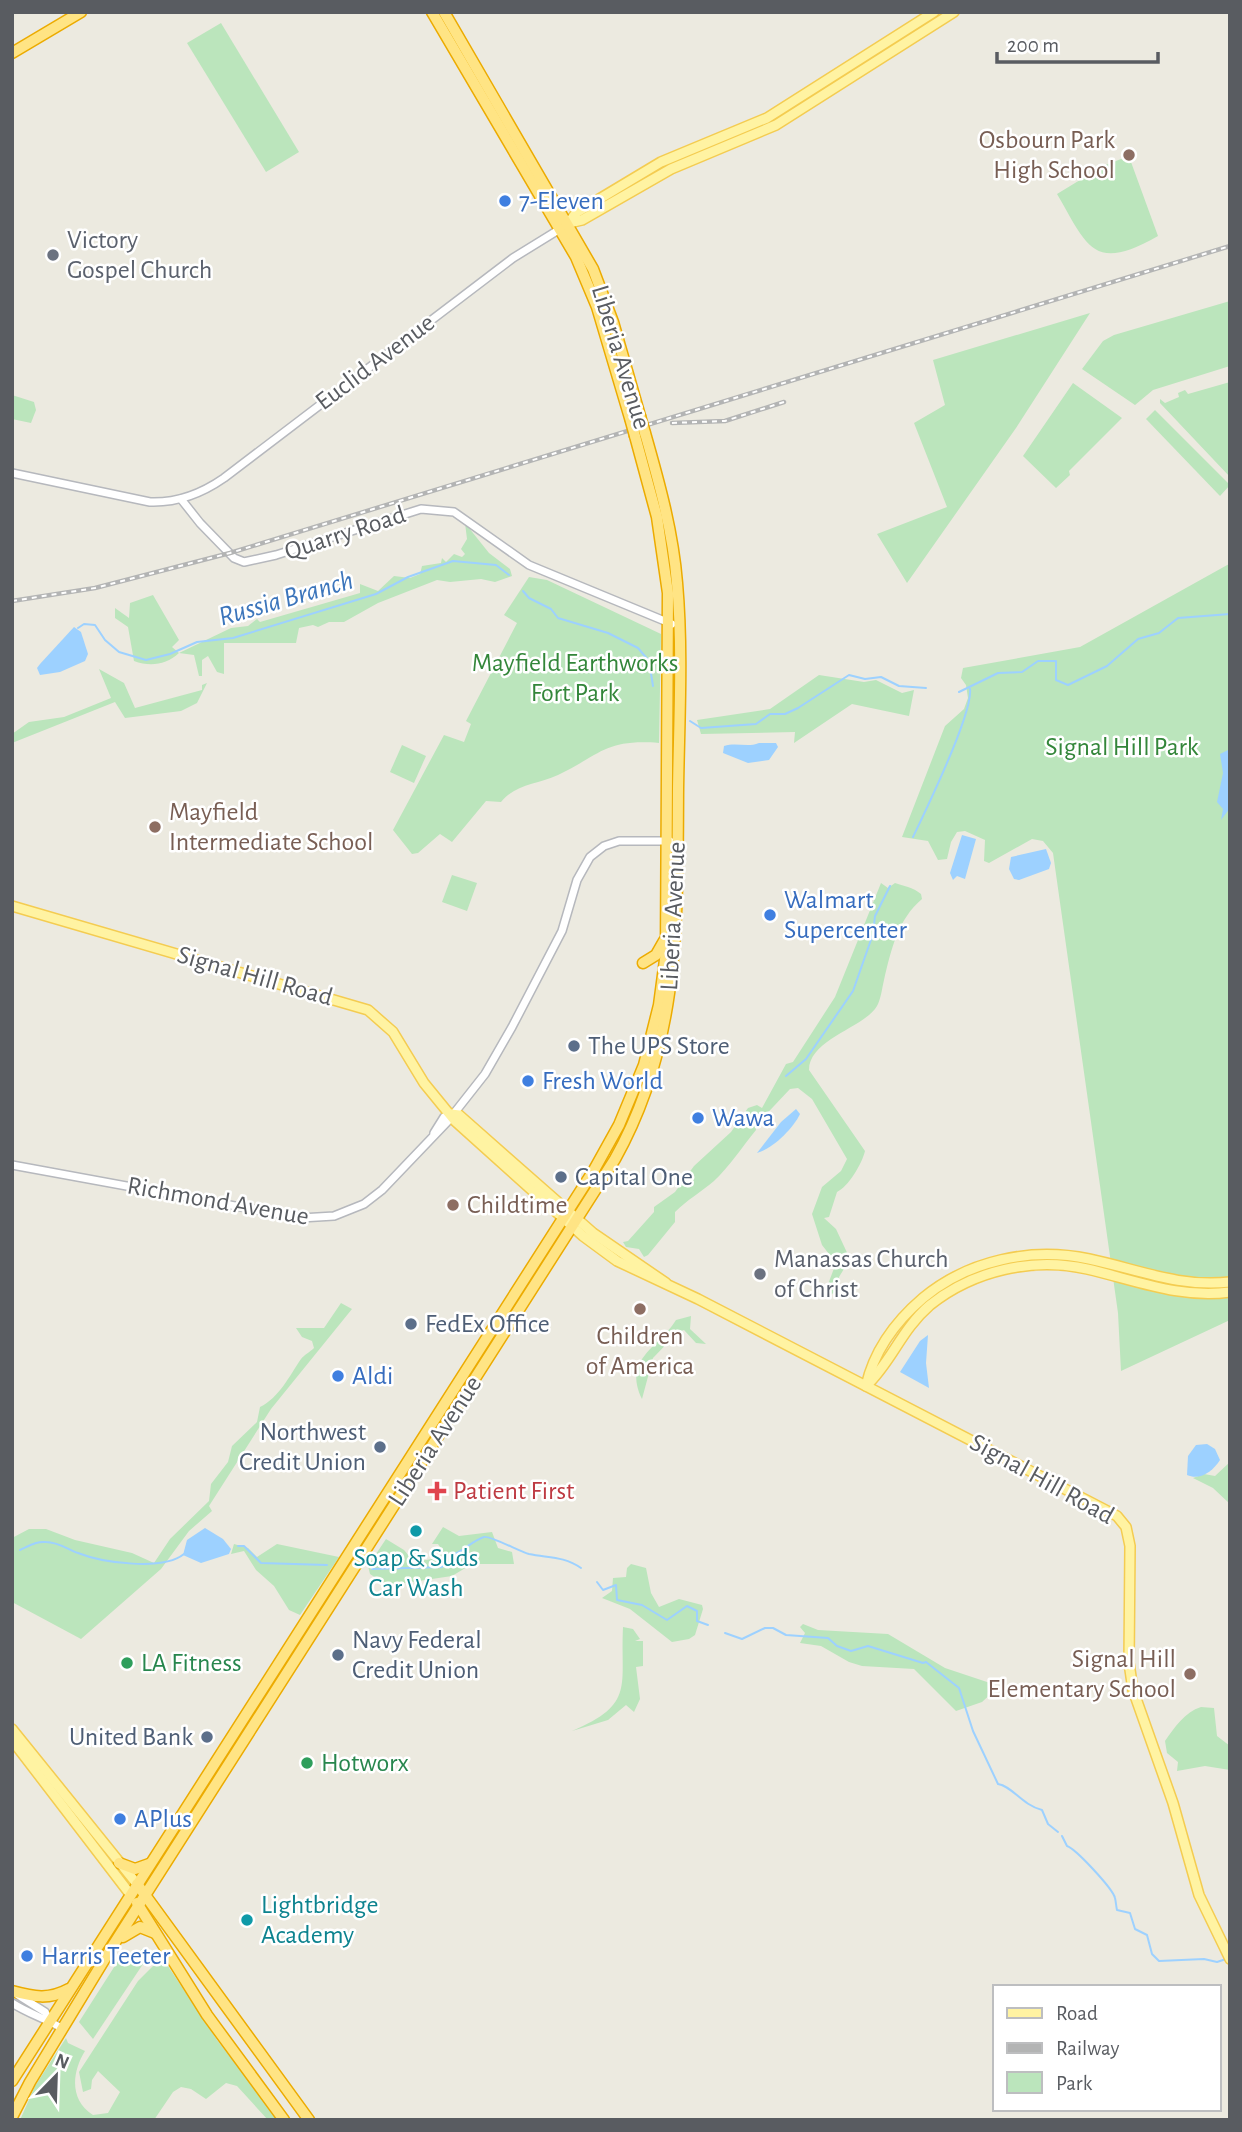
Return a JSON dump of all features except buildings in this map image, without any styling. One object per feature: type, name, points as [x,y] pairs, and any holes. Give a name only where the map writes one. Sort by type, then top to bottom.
[{"type":"highway","points":[[12,53],[81,12]]},
{"type":"highway","name":"Liberia Avenue","points":[[432,12],[565,226]]},
{"type":"highway","name":"Liberia Avenue","points":[[12,2081],[150,1863],[570,1218],[626,1139],[656,1060],[675,966],[672,841],[674,625],[671,538],[635,417],[606,301],[444,12]]},
{"type":"highway","name":"Liberia Avenue","points":[[12,2117],[112,1947],[570,1218],[616,1132],[644,1065],[659,1005],[672,841]]},
{"type":"highway","points":[[643,963],[659,952],[666,934]]},
{"type":"highway","points":[[120,1863],[135,1869],[150,1863]]},
{"type":"highway","points":[[137,1884],[147,1894],[241,2030],[309,2120]]},
{"type":"highway","points":[[130,1894],[207,2015],[284,2120]]},
{"type":"highway","points":[[112,1947],[136,1928],[156,1934]]},
{"type":"highway","points":[[12,1992],[39,1998],[55,1996],[70,1989]]},
{"type":"main road","name":"Euclid Avenue","points":[[565,226],[577,212],[661,162],[767,118],[934,12]]},
{"type":"main road","name":"Euclid Avenue","points":[[565,226],[582,220],[671,169],[776,125],[954,12]]},
{"type":"main road","name":"Signal Hill Road","points":[[12,906],[362,1007],[387,1025],[427,1088],[452,1114],[455,1121],[570,1218],[606,1243],[668,1284],[1110,1511],[1126,1527],[1130,1546],[1129,1663],[1133,1690],[1170,1791],[1199,1895],[1230,1959]]},
{"type":"main road","name":"Signal Hill Road","points":[[452,1114],[459,1115],[515,1164],[570,1218]]},
{"type":"main road","points":[[487,1150],[515,1164]]},
{"type":"main road","points":[[866,1386],[880,1350],[910,1310],[944,1283],[1001,1259],[1059,1255],[1091,1259],[1176,1282],[1230,1282]]},
{"type":"main road","points":[[866,1386],[877,1375],[900,1337],[930,1305],[968,1281],[998,1270],[1054,1264],[1087,1269],[1170,1291],[1230,1292]]},
{"type":"main road","points":[[12,1729],[137,1884]]},
{"type":"main road","points":[[12,1740],[130,1894]]},
{"type":"street","name":"Euclid Avenue","points":[[181,499],[200,493],[224,478],[524,250],[565,226]]},
{"type":"street","points":[[12,473],[150,502],[181,499]]},
{"type":"street","name":"Quarry Road","points":[[181,499],[187,509],[234,558],[244,562],[276,555],[421,509],[454,512],[529,565],[674,625]]},
{"type":"street","name":"Richmond Avenue","points":[[12,1165],[301,1218],[323,1218],[345,1213],[373,1198],[434,1133],[444,1117],[452,1114],[485,1074],[562,931],[577,880],[587,861],[600,849],[614,842],[672,841]]},
{"type":"street","points":[[12,1992],[45,2012],[50,2021]]},
{"type":"street","points":[[12,2003],[39,2020],[50,2021],[63,2029]]},
{"type":"green space","points":[[221,23],[299,152],[266,172],[187,43]]},
{"type":"green space","points":[[1121,159],[1131,162],[1158,236],[1136,247],[1106,253],[1095,249],[1085,240],[1057,194],[1103,166]]},
{"type":"green space","points":[[1230,301],[1230,366],[1153,390],[1135,405],[1082,369],[1103,341],[1114,335]]},
{"type":"green space","points":[[1090,313],[1016,428],[907,583],[877,534],[947,507],[914,423],[945,405],[933,360]]},
{"type":"green space","points":[[1230,382],[1230,477],[1160,403],[1160,399],[1165,403],[1179,397],[1178,393],[1185,390],[1188,394]]},
{"type":"green space","points":[[1073,383],[1122,418],[1069,471],[1070,475],[1056,488],[1023,456]]},
{"type":"green space","points":[[12,395],[34,402],[36,410],[31,423],[12,419]]},
{"type":"green space","points":[[1155,410],[1230,485],[1220,496],[1146,419]]},
{"type":"green space","points":[[465,523],[489,553],[510,569],[512,576],[495,582],[481,579],[450,582],[437,580],[378,603],[344,622],[299,628],[296,643],[224,643],[224,674],[217,672],[208,656],[202,660],[202,676],[199,676],[194,655],[179,653],[231,628],[248,626],[257,619],[260,622],[360,593],[360,584],[378,591],[394,576],[410,578],[420,574],[422,566],[441,563],[442,558],[446,562],[454,554],[462,557],[465,554],[461,549],[467,539]]},
{"type":"green space","name":"Signal Hill Park","points":[[1229,564],[1230,1320],[1121,1371],[1118,1313],[1053,853],[1043,841],[1032,839],[989,863],[984,861],[985,840],[965,831],[957,832],[951,842],[947,859],[938,860],[928,841],[902,837],[945,726],[964,709],[968,698],[966,685],[961,678],[963,668],[1080,647]]},
{"type":"green space","name":"Mayfield Earthworks Fort Park","points":[[529,577],[547,580],[661,634],[659,743],[641,742],[615,746],[558,775],[514,791],[501,802],[486,801],[452,842],[440,834],[418,853],[412,854],[393,830],[444,735],[464,742],[471,724],[466,721],[517,623],[504,615]]},
{"type":"green space","points":[[153,595],[179,640],[172,647],[179,653],[158,664],[134,661],[128,627],[115,618],[115,608],[129,618],[130,603]]},
{"type":"green space","points":[[99,669],[124,683],[135,708],[202,690],[202,685],[207,683],[197,703],[181,711],[125,718],[115,702],[12,743],[12,734],[29,722],[64,717],[111,698]]},
{"type":"green space","points":[[819,675],[864,682],[876,680],[902,693],[914,690],[909,716],[852,704],[794,743],[795,732],[701,734],[697,720],[770,709]]},
{"type":"green space","points":[[402,745],[426,756],[414,783],[390,772]]},
{"type":"green space","points":[[452,875],[477,883],[467,911],[442,902]]},
{"type":"green space","points":[[881,883],[888,888],[895,883],[911,888],[921,894],[922,899],[901,926],[877,1006],[861,1021],[818,1050],[811,1059],[809,1070],[865,1151],[854,1174],[837,1192],[829,1217],[824,1218],[836,1229],[850,1259],[839,1277],[838,1288],[829,1297],[824,1295],[836,1263],[822,1245],[812,1214],[822,1187],[841,1171],[847,1159],[812,1099],[798,1088],[790,1089],[759,1122],[755,1122],[756,1130],[731,1163],[714,1181],[675,1212],[675,1222],[648,1255],[644,1257],[639,1249],[626,1247],[623,1242],[628,1241],[654,1212],[654,1207],[675,1192],[694,1166],[731,1132],[748,1108],[757,1105],[762,1108],[786,1064],[793,1062],[835,997]]},
{"type":"green space","points":[[341,1303],[352,1309],[271,1409],[209,1506],[212,1511],[189,1531],[161,1569],[81,1639],[12,1602],[12,1538],[29,1529],[46,1529],[75,1540],[132,1553],[154,1563],[170,1539],[209,1501],[211,1484],[228,1462],[232,1446],[257,1422],[260,1407],[278,1392],[301,1359],[314,1348],[312,1341],[302,1337],[296,1328],[324,1328]]},
{"type":"green space","points":[[691,1316],[690,1329],[706,1344],[696,1343],[684,1330],[678,1332],[653,1358],[642,1399],[637,1385],[639,1364],[676,1320]]},
{"type":"green space","points":[[1230,1462],[1230,1504],[1213,1488],[1193,1478],[1204,1474],[1215,1476]]},
{"type":"green space","points":[[443,1527],[459,1536],[492,1532],[498,1548],[512,1552],[514,1564],[472,1564],[452,1576],[398,1584],[385,1584],[370,1574],[368,1566],[386,1539],[415,1559],[427,1560],[444,1553],[438,1544],[432,1544]]},
{"type":"green space","points":[[234,1544],[248,1548],[257,1557],[277,1544],[339,1557],[300,1615],[289,1610],[274,1586],[256,1570],[244,1551],[231,1554]]},
{"type":"green space","points":[[631,1564],[646,1568],[651,1593],[659,1607],[679,1599],[702,1605],[695,1635],[672,1642],[630,1609],[602,1598],[612,1591],[613,1578],[626,1577],[627,1568]]},
{"type":"green space","points":[[803,1624],[818,1630],[888,1634],[945,1668],[990,1683],[994,1691],[982,1702],[956,1711],[914,1669],[862,1666],[849,1662],[821,1646],[800,1643],[805,1633],[800,1627]]},
{"type":"green space","points":[[623,1627],[633,1629],[640,1639],[635,1641],[643,1641],[643,1666],[636,1667],[640,1699],[634,1712],[626,1705],[608,1720],[572,1731],[607,1712],[615,1702],[622,1679]]},
{"type":"green space","points":[[1201,1707],[1214,1708],[1217,1736],[1230,1746],[1230,1770],[1205,1766],[1177,1771],[1178,1762],[1167,1753],[1165,1741],[1172,1731],[1185,1717]]},
{"type":"green space","points":[[143,1948],[151,1952],[93,2039],[79,2022],[125,1950],[136,1955]]},
{"type":"green space","points":[[162,1957],[217,2040],[279,2120],[268,2120],[237,2086],[226,2083],[206,2099],[191,2089],[181,2087],[173,2092],[154,2120],[20,2120],[35,2086],[66,2038],[68,2043],[85,2051],[75,2077],[76,2094],[80,2102],[93,2115],[108,2113],[120,2092],[98,2071],[92,2080],[91,2089],[83,2092],[79,2072],[138,1981]]},
{"type":"water","points":[[74,627],[81,632],[88,654],[85,661],[60,672],[40,675],[37,668]]},
{"type":"water","points":[[776,743],[778,747],[769,760],[748,763],[723,753],[724,746]]},
{"type":"water","points":[[1230,749],[1230,808],[1221,820],[1223,809],[1217,802],[1223,773],[1220,754]]},
{"type":"water","points":[[962,835],[976,839],[965,879],[957,876],[953,880],[950,873]]},
{"type":"water","points":[[1046,849],[1051,863],[1049,869],[1019,880],[1014,879],[1009,869],[1011,857]]},
{"type":"water","points":[[796,1109],[800,1114],[787,1132],[775,1143],[757,1153],[781,1122]]},
{"type":"water","points":[[928,1335],[926,1363],[929,1388],[900,1372],[920,1341]]},
{"type":"water","points":[[1207,1444],[1215,1449],[1220,1460],[1206,1474],[1197,1477],[1187,1475],[1188,1456],[1196,1445]]},
{"type":"water","points":[[205,1528],[223,1539],[231,1549],[229,1554],[201,1563],[183,1555],[187,1540]]},
{"type":"waterway","name":"Russia Branch","points":[[78,628],[84,624],[95,625],[105,640],[119,652],[146,660],[170,654],[197,642],[233,638],[376,594],[408,577],[453,561],[496,565],[509,575]]},
{"type":"waterway","name":"Russia Branch","points":[[523,591],[529,598],[551,609],[558,618],[608,633],[638,648],[649,661],[653,686]]},
{"type":"waterway","name":"Russia Branch","points":[[959,692],[998,673],[1022,672],[1038,661],[1056,661],[1056,680],[1068,685],[1107,666],[1138,639],[1159,633],[1178,618],[1230,614]]},
{"type":"waterway","name":"Russia Branch","points":[[690,721],[701,728],[756,724],[770,714],[785,714],[798,708],[849,675],[865,679],[881,677],[899,686],[926,688]]},
{"type":"waterway","points":[[913,837],[957,739],[970,689]]},
{"type":"waterway","points":[[786,1076],[806,1059],[853,991],[873,934],[875,916],[890,886]]},
{"type":"waterway","points":[[372,1569],[442,1567],[446,1556],[456,1554],[484,1537],[529,1554],[568,1561],[581,1568]]},
{"type":"waterway","points":[[20,1550],[36,1543],[50,1542],[89,1557],[132,1564],[162,1562],[184,1554]]},
{"type":"waterway","points":[[238,1546],[244,1546],[261,1563],[327,1565]]},
{"type":"waterway","points":[[597,1582],[603,1590],[616,1585],[617,1600],[642,1605],[667,1620],[687,1606],[697,1611],[697,1621],[708,1625]]},
{"type":"waterway","points":[[725,1633],[742,1639],[765,1628],[773,1628],[786,1635],[828,1638],[837,1646],[851,1651],[868,1646],[926,1662],[959,1688],[973,1731],[998,1784],[1042,1810],[1048,1824],[1058,1832]]},
{"type":"waterway","points":[[1062,1836],[1067,1846],[1086,1861],[1108,1886],[1115,1898],[1117,1910],[1130,1913],[1135,1929],[1147,1935],[1152,1954],[1159,1961],[1204,1959],[1217,1962],[1226,1959]]},
{"type":"railway","points":[[12,601],[95,588],[230,553],[1230,246]]},
{"type":"railway","points":[[672,423],[725,421],[784,402]]},
{"type":"place","name":"Osbourn Park High School","points":[[1129,155]]},
{"type":"place","name":"7-Eleven","points":[[505,201]]},
{"type":"place","name":"Victory Gospel Church","points":[[53,255]]},
{"type":"place","name":"Mayfield Intermediate School","points":[[155,827]]},
{"type":"place","name":"Walmart Supercenter","points":[[770,915]]},
{"type":"place","name":"The UPS Store","points":[[574,1046]]},
{"type":"place","name":"Fresh World","points":[[528,1081]]},
{"type":"place","name":"Wawa","points":[[698,1118]]},
{"type":"place","name":"Capital One","points":[[561,1177]]},
{"type":"place","name":"Childtime","points":[[453,1205]]},
{"type":"place","name":"Manassas Church of Christ","points":[[760,1274]]},
{"type":"place","name":"Children of America","points":[[640,1309]]},
{"type":"place","name":"FedEx Office","points":[[411,1324]]},
{"type":"place","name":"Aldi","points":[[338,1376]]},
{"type":"place","name":"Northwest Credit Union","points":[[380,1447]]},
{"type":"place","name":"Patient First","points":[[437,1491]]},
{"type":"place","name":"Soap & Suds Car Wash","points":[[416,1531]]},
{"type":"place","name":"Navy Federal Credit Union","points":[[338,1655]]},
{"type":"place","name":"LA Fitness","points":[[127,1663]]},
{"type":"place","name":"Signal Hill Elementary School","points":[[1190,1674]]},
{"type":"place","name":"United Bank","points":[[207,1737]]},
{"type":"place","name":"Hotworx","points":[[307,1763]]},
{"type":"place","name":"APlus","points":[[120,1819]]},
{"type":"place","name":"Lightbridge Academy","points":[[247,1920]]},
{"type":"place","name":"Harris Teeter","points":[[27,1956]]}]
